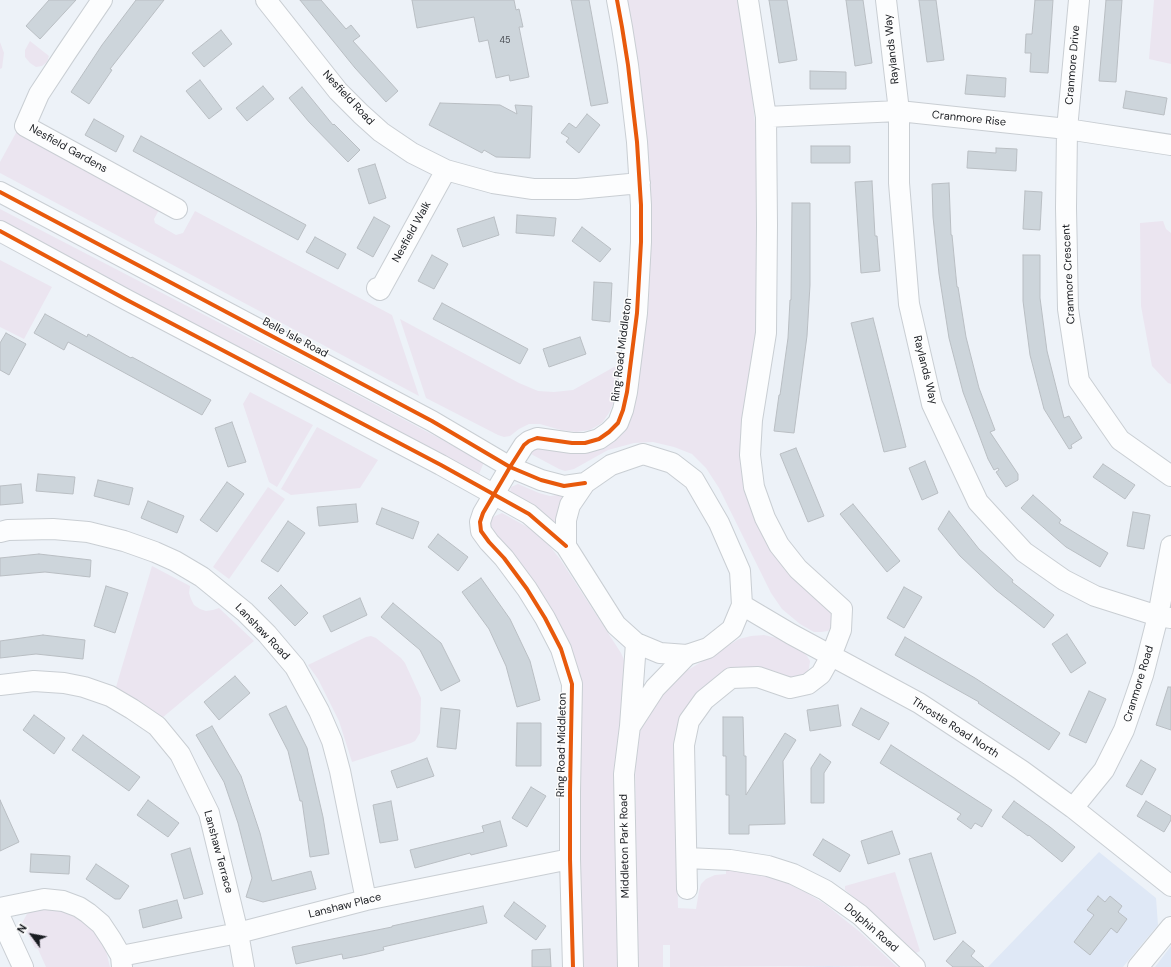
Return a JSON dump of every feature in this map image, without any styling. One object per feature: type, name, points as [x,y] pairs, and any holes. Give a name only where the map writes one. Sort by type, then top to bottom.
[{"type":"street","name":"Nesfield Gardens","points":[[102,0],[39,94],[25,126],[177,210]]},
{"type":"street","name":"Nesfield Road","points":[[266,0],[338,91],[361,114],[381,132],[412,153],[446,170],[493,183],[533,189],[577,189],[640,184]]},
{"type":"street","name":"Ring Road Middleton","points":[[573,967],[570,860],[572,684],[561,649],[545,618],[509,564],[481,531],[480,522],[483,513],[510,467],[524,444],[529,440],[537,438],[572,443],[585,443],[599,439],[618,423],[623,410],[627,392],[637,313],[641,242],[640,184],[637,142],[628,65],[617,0]]},
{"type":"street","points":[[687,889],[684,745],[689,722],[704,700],[731,678],[758,677],[790,688],[808,684],[821,674],[831,656],[841,630],[842,609],[798,569],[779,545],[765,518],[754,487],[750,455],[752,420],[766,333],[768,225],[766,117],[748,0]]},
{"type":"street","name":"Raylands Way","points":[[886,0],[898,111],[899,183],[909,304],[932,404],[978,502],[1024,552],[1064,580],[1095,596],[1165,617]]},
{"type":"street","name":"Cranmore Drive","points":[[1067,129],[1079,0]]},
{"type":"street","name":"Cranmore Rise","points":[[766,117],[898,111],[1067,129],[1171,145]]},
{"type":"street","name":"Cranmore Crescent","points":[[1067,129],[1066,208],[1068,309],[1079,381],[1120,440],[1171,476]]},
{"type":"street","name":"Nesfield Walk","points":[[377,288],[380,290],[446,170]]},
{"type":"street","name":"Belle Isle Road","points":[[0,192],[432,421],[510,467],[541,480],[564,486],[585,483]]},
{"type":"street","points":[[0,231],[126,300],[392,438],[529,514],[566,546]]},
{"type":"street","name":"Middleton Park Road","points":[[643,454],[672,462],[694,480],[719,523],[740,571],[742,605],[732,629],[708,648],[687,655],[660,653],[636,643],[616,625],[566,546],[566,520],[570,505],[585,483],[611,465],[643,454]]},
{"type":"street","name":"Lanshaw Road","points":[[0,532],[8,530],[52,529],[88,532],[124,541],[155,552],[202,577],[245,612],[267,634],[295,667],[319,711],[332,741],[340,771],[366,900]]},
{"type":"street","name":"Cranmore Road","points":[[1073,808],[1104,770],[1124,730],[1165,617],[1171,546]]},
{"type":"street","name":"Throstle Road North","points":[[742,605],[831,656],[919,703],[1021,770],[1073,808],[1171,886]]},
{"type":"street","name":"Middleton Park Road","points":[[628,967],[624,774],[630,726],[636,643]]},
{"type":"street","name":"Middleton Park Road","points":[[630,726],[655,688],[687,655]]},
{"type":"street","name":"Lanshaw Terrace","points":[[0,685],[34,681],[64,683],[84,687],[110,696],[157,726],[180,754],[209,813],[238,933],[244,967]]},
{"type":"street","name":"Dolphin Road","points":[[687,858],[730,860],[768,866],[793,874],[825,890],[860,915],[916,967]]},
{"type":"street","name":"Lanshaw Place","points":[[122,962],[366,900],[570,860]]},
{"type":"street","points":[[0,908],[44,899],[63,901],[79,907],[101,924],[111,939],[122,962]]},
{"type":"street","points":[[0,917],[23,967]]},
{"type":"street","points":[[1138,967],[1171,927]]},
{"type":"shaded area","points":[[624,0],[739,0],[752,93],[760,174],[757,330],[744,421],[763,535],[773,554],[792,576],[832,612],[832,626],[828,631],[814,632],[800,624],[782,609],[771,593],[719,488],[706,468],[692,454],[674,447],[653,442],[634,443],[608,450],[574,469],[565,471],[531,454],[534,449],[539,447],[599,447],[640,361]]},
{"type":"shaded area","points":[[1154,0],[1171,0],[1171,64],[1149,59]]},
{"type":"shaded area","points":[[30,41],[49,56],[47,62],[42,66],[36,67],[25,57],[25,50]]},
{"type":"shaded area","points":[[0,42],[4,53],[2,68],[0,69]]},
{"type":"shaded area","points":[[17,131],[159,210],[154,219],[155,223],[176,235],[183,233],[195,211],[392,315],[419,396],[0,173],[0,162]]},
{"type":"shaded area","points":[[0,209],[484,462],[477,479],[0,226]]},
{"type":"shaded area","points":[[1163,221],[1166,229],[1171,233],[1171,384],[1168,383],[1152,366],[1141,306],[1140,223]]},
{"type":"shaded area","points":[[0,260],[52,287],[24,339],[0,327]]},
{"type":"shaded area","points":[[400,319],[519,383],[538,391],[554,392],[573,390],[614,367],[619,368],[613,404],[602,423],[590,430],[576,432],[561,430],[540,424],[529,424],[510,436],[504,437],[498,435],[426,398]]},
{"type":"shaded area","points":[[250,392],[313,425],[277,487],[269,482],[243,404]]},
{"type":"shaded area","points":[[317,427],[378,460],[360,488],[291,495],[281,489]]},
{"type":"shaded area","points":[[518,484],[550,496],[566,494],[556,525],[510,492],[511,487]]},
{"type":"shaded area","points":[[268,487],[285,499],[229,579],[213,567]]},
{"type":"shaded area","points":[[502,513],[540,535],[548,544],[560,559],[621,653],[626,664],[626,700],[617,744],[616,763],[616,896],[618,967],[582,967],[577,816],[580,691],[491,533],[490,522],[493,517]]},
{"type":"shaded area","points":[[152,566],[190,586],[189,593],[194,605],[206,611],[219,608],[254,641],[162,718],[116,687]]},
{"type":"shaded area","points":[[764,635],[777,638],[803,652],[810,661],[809,668],[807,674],[800,679],[734,673],[675,753],[678,908],[696,909],[701,884],[706,879],[715,875],[726,874],[726,869],[762,874],[787,883],[825,904],[860,932],[897,967],[670,967],[670,945],[663,945],[663,967],[638,967],[635,758],[637,742],[642,725],[657,698],[683,673],[739,639]]},
{"type":"shaded area","points":[[371,636],[376,638],[405,663],[421,698],[420,733],[415,741],[411,743],[352,762],[339,721],[318,679],[308,665]]},
{"type":"shaded area","points":[[1099,852],[1156,898],[1158,925],[1123,967],[988,967]]},
{"type":"shaded area","points":[[895,872],[920,951],[916,953],[878,917],[845,890],[845,886]]},
{"type":"shaded area","points":[[40,908],[67,912],[88,925],[98,937],[106,951],[110,967],[46,967],[38,949],[35,948],[22,923],[27,914]]},
{"type":"shaded area","points":[[1171,946],[1171,967],[1155,967]]},
{"type":"shaded area","points":[[829,966],[876,967],[779,967]]},
{"type":"building","points":[[49,0],[76,0],[40,39],[26,26]]},
{"type":"building","points":[[136,0],[164,0],[110,69],[112,70],[89,104],[71,92],[102,45]]},
{"type":"building","points":[[300,0],[321,0],[346,29],[351,25],[360,36],[353,41],[398,91],[386,102],[355,68]]},
{"type":"building","points":[[412,0],[514,0],[516,10],[519,9],[523,27],[519,27],[529,77],[510,81],[509,75],[496,78],[488,40],[479,42],[474,17],[417,28]]},
{"type":"building","points":[[571,0],[589,0],[608,103],[591,106]]},
{"type":"building","points":[[769,0],[787,0],[797,60],[779,63]]},
{"type":"building","points":[[846,0],[863,0],[872,63],[855,66]]},
{"type":"building","points":[[919,0],[936,0],[944,60],[927,62]]},
{"type":"building","points":[[1035,0],[1053,0],[1048,73],[1030,72],[1031,53],[1025,53],[1026,34],[1032,34]]},
{"type":"building","points":[[1106,0],[1122,0],[1116,82],[1099,81]]},
{"type":"building","points":[[221,30],[232,44],[204,67],[192,53]]},
{"type":"building","points":[[810,71],[846,72],[846,89],[810,89]]},
{"type":"building","points":[[967,75],[1006,78],[1005,97],[965,94]]},
{"type":"building","points":[[200,80],[222,109],[209,119],[186,91]]},
{"type":"building","points":[[263,86],[274,99],[247,121],[236,108]]},
{"type":"building","points":[[302,87],[333,125],[334,124],[360,150],[348,162],[309,122],[289,98]]},
{"type":"building","points":[[1126,91],[1167,98],[1164,115],[1123,108]]},
{"type":"building","points":[[440,103],[500,105],[517,114],[515,105],[532,106],[530,158],[496,157],[484,150],[482,153],[429,125]]},
{"type":"building","points":[[587,114],[600,125],[579,153],[566,142],[569,138],[561,133],[569,123],[576,128]]},
{"type":"building","points":[[94,119],[124,136],[116,152],[85,135]]},
{"type":"building","points":[[141,136],[306,225],[298,240],[133,151]]},
{"type":"building","points":[[811,146],[850,146],[850,163],[811,163]]},
{"type":"building","points":[[996,148],[1017,149],[1016,171],[967,168],[968,151],[996,153]]},
{"type":"building","points":[[375,164],[386,198],[369,204],[358,169]]},
{"type":"building","points":[[872,181],[875,236],[877,236],[880,271],[861,273],[855,182]]},
{"type":"building","points":[[949,183],[951,235],[957,287],[966,337],[979,388],[995,430],[990,432],[1018,474],[1018,480],[1006,487],[996,472],[999,470],[998,468],[994,470],[988,459],[963,392],[949,338],[939,274],[933,217],[932,184]]},
{"type":"building","points":[[1025,191],[1042,192],[1040,230],[1023,229]]},
{"type":"building","points":[[792,203],[810,203],[810,285],[807,336],[794,433],[774,431],[788,338],[791,300]]},
{"type":"building","points":[[517,215],[556,218],[554,236],[516,233]]},
{"type":"building","points":[[374,217],[390,226],[373,257],[357,248]]},
{"type":"building","points":[[494,217],[499,235],[463,247],[457,229]]},
{"type":"building","points":[[582,227],[611,249],[600,262],[572,241]]},
{"type":"building","points":[[315,237],[346,254],[338,269],[306,252]]},
{"type":"building","points":[[432,255],[448,264],[434,289],[418,281]]},
{"type":"building","points":[[1023,255],[1040,255],[1040,298],[1047,351],[1064,418],[1069,416],[1082,438],[1071,445],[1072,448],[1069,449],[1044,409],[1030,355],[1023,301]]},
{"type":"building","points":[[594,282],[612,283],[610,322],[592,320]]},
{"type":"building","points":[[442,303],[528,349],[520,364],[433,319]]},
{"type":"building","points":[[45,314],[87,337],[88,334],[211,400],[202,415],[68,342],[64,350],[34,333]]},
{"type":"building","points":[[873,318],[906,447],[884,452],[851,323]]},
{"type":"building","points":[[6,333],[26,344],[9,375],[0,370],[0,343]]},
{"type":"building","points":[[580,337],[586,354],[549,367],[543,349]]},
{"type":"building","points":[[232,422],[246,462],[228,467],[215,428]]},
{"type":"building","points":[[796,448],[824,516],[808,522],[780,454]]},
{"type":"building","points":[[925,461],[938,493],[922,500],[909,468]]},
{"type":"building","points":[[1103,464],[1135,485],[1125,499],[1093,477]]},
{"type":"building","points":[[38,474],[75,477],[73,494],[36,491]]},
{"type":"building","points":[[98,480],[133,488],[129,505],[94,496]]},
{"type":"building","points":[[227,482],[244,494],[217,532],[200,520]]},
{"type":"building","points":[[21,484],[23,503],[0,505],[0,486]]},
{"type":"building","points":[[1033,495],[1061,520],[1059,523],[1108,553],[1100,567],[1066,547],[1021,508]]},
{"type":"building","points":[[148,501],[184,516],[177,533],[141,518]]},
{"type":"building","points":[[356,504],[358,522],[319,526],[317,507]]},
{"type":"building","points":[[853,504],[900,561],[887,572],[840,514]]},
{"type":"building","points":[[382,508],[419,522],[413,539],[376,524]]},
{"type":"building","points":[[949,511],[979,549],[1013,580],[1012,582],[1054,615],[1044,628],[996,590],[960,556],[938,529]]},
{"type":"building","points":[[1133,512],[1150,515],[1144,549],[1127,546]]},
{"type":"building","points":[[288,521],[305,533],[278,572],[261,561]]},
{"type":"building","points":[[438,534],[468,557],[458,571],[428,547]]},
{"type":"building","points":[[39,554],[91,560],[90,577],[45,572],[0,576],[0,558]]},
{"type":"building","points":[[481,578],[510,619],[530,661],[540,700],[517,707],[506,666],[489,629],[462,592]]},
{"type":"building","points":[[281,585],[308,613],[295,626],[268,598]]},
{"type":"building","points":[[106,586],[128,593],[115,633],[94,626]]},
{"type":"building","points":[[904,587],[922,597],[904,628],[887,618]]},
{"type":"building","points":[[360,598],[367,615],[331,632],[323,616]]},
{"type":"building","points":[[393,603],[441,643],[460,681],[441,691],[420,650],[381,617]]},
{"type":"building","points":[[1067,634],[1086,663],[1071,673],[1052,644]]},
{"type":"building","points":[[43,635],[85,640],[83,659],[36,654],[0,658],[0,641]]},
{"type":"building","points":[[905,637],[975,678],[1060,733],[1049,750],[978,703],[979,702],[895,655]]},
{"type":"building","points":[[235,676],[250,693],[219,720],[204,702]]},
{"type":"building","points":[[1168,687],[1171,687],[1171,730],[1156,725]]},
{"type":"building","points":[[1089,691],[1106,699],[1086,743],[1069,735]]},
{"type":"building","points":[[838,705],[841,726],[810,731],[807,710]]},
{"type":"building","points":[[286,706],[307,748],[323,817],[329,854],[310,857],[302,801],[300,801],[288,751],[269,714]]},
{"type":"building","points":[[441,708],[460,710],[456,749],[437,747]]},
{"type":"building","points":[[861,708],[889,723],[879,740],[852,725]]},
{"type":"building","points":[[34,715],[65,738],[54,754],[23,730]]},
{"type":"building","points":[[723,717],[743,717],[744,756],[746,756],[746,795],[785,733],[796,740],[783,761],[785,824],[749,825],[749,834],[729,834],[729,795],[726,795],[726,756],[723,756]]},
{"type":"building","points":[[517,723],[541,723],[541,766],[516,766]]},
{"type":"building","points":[[212,726],[241,776],[260,833],[272,881],[311,871],[316,889],[263,902],[246,897],[252,878],[238,823],[224,782],[196,735]]},
{"type":"building","points":[[83,735],[140,777],[129,791],[72,750]]},
{"type":"building","points":[[891,745],[992,810],[982,827],[975,823],[971,829],[957,819],[961,814],[880,763]]},
{"type":"building","points":[[820,754],[831,762],[824,773],[824,803],[811,803],[811,768]]},
{"type":"building","points":[[427,758],[434,776],[397,788],[391,771]]},
{"type":"building","points":[[1141,760],[1156,769],[1142,795],[1126,786]]},
{"type":"building","points":[[531,787],[546,796],[527,827],[512,818]]},
{"type":"building","points":[[0,800],[19,842],[0,851]]},
{"type":"building","points":[[148,800],[179,823],[168,837],[137,815]]},
{"type":"building","points":[[391,801],[398,840],[380,843],[373,805]]},
{"type":"building","points":[[1014,801],[1075,847],[1062,862],[1029,835],[1028,836],[1002,817]]},
{"type":"building","points":[[1146,801],[1171,816],[1171,820],[1164,832],[1137,816]]},
{"type":"building","points":[[500,821],[507,846],[471,855],[470,853],[415,868],[410,850],[484,832],[482,826]]},
{"type":"building","points":[[892,831],[900,854],[868,864],[861,841]]},
{"type":"building","points":[[823,839],[850,855],[840,872],[813,855]]},
{"type":"building","points":[[190,848],[203,894],[184,899],[171,854]]},
{"type":"building","points":[[931,853],[956,933],[934,940],[909,859]]},
{"type":"building","points":[[31,854],[70,856],[69,874],[30,872]]},
{"type":"building","points":[[96,864],[129,886],[120,899],[115,899],[86,879]]},
{"type":"building","points":[[1098,896],[1105,902],[1110,896],[1122,906],[1118,912],[1127,919],[1117,933],[1111,928],[1090,955],[1074,942],[1094,915],[1087,910]]},
{"type":"building","points":[[177,900],[182,918],[143,928],[139,910]]},
{"type":"building","points":[[514,902],[546,926],[536,940],[504,916]]},
{"type":"building","points":[[483,906],[487,923],[383,947],[384,950],[363,955],[343,959],[342,954],[296,964],[292,947],[392,927]]},
{"type":"building","points":[[963,941],[975,951],[971,956],[984,967],[953,967],[946,961]]},
{"type":"building","points":[[550,949],[551,967],[532,967],[532,950]]},
{"type":"cycle path","points":[[573,967],[570,859],[572,684],[561,649],[545,618],[527,589],[504,558],[481,531],[480,522],[483,513],[510,467],[524,445],[529,441],[537,438],[572,443],[585,443],[599,439],[618,423],[623,410],[627,392],[637,313],[641,242],[641,205],[637,142],[628,65],[617,0]]},
{"type":"cycle path","points":[[0,192],[432,421],[510,467],[541,480],[564,486],[585,483]]},
{"type":"cycle path","points":[[0,231],[127,300],[441,465],[529,514],[566,546]]}]
